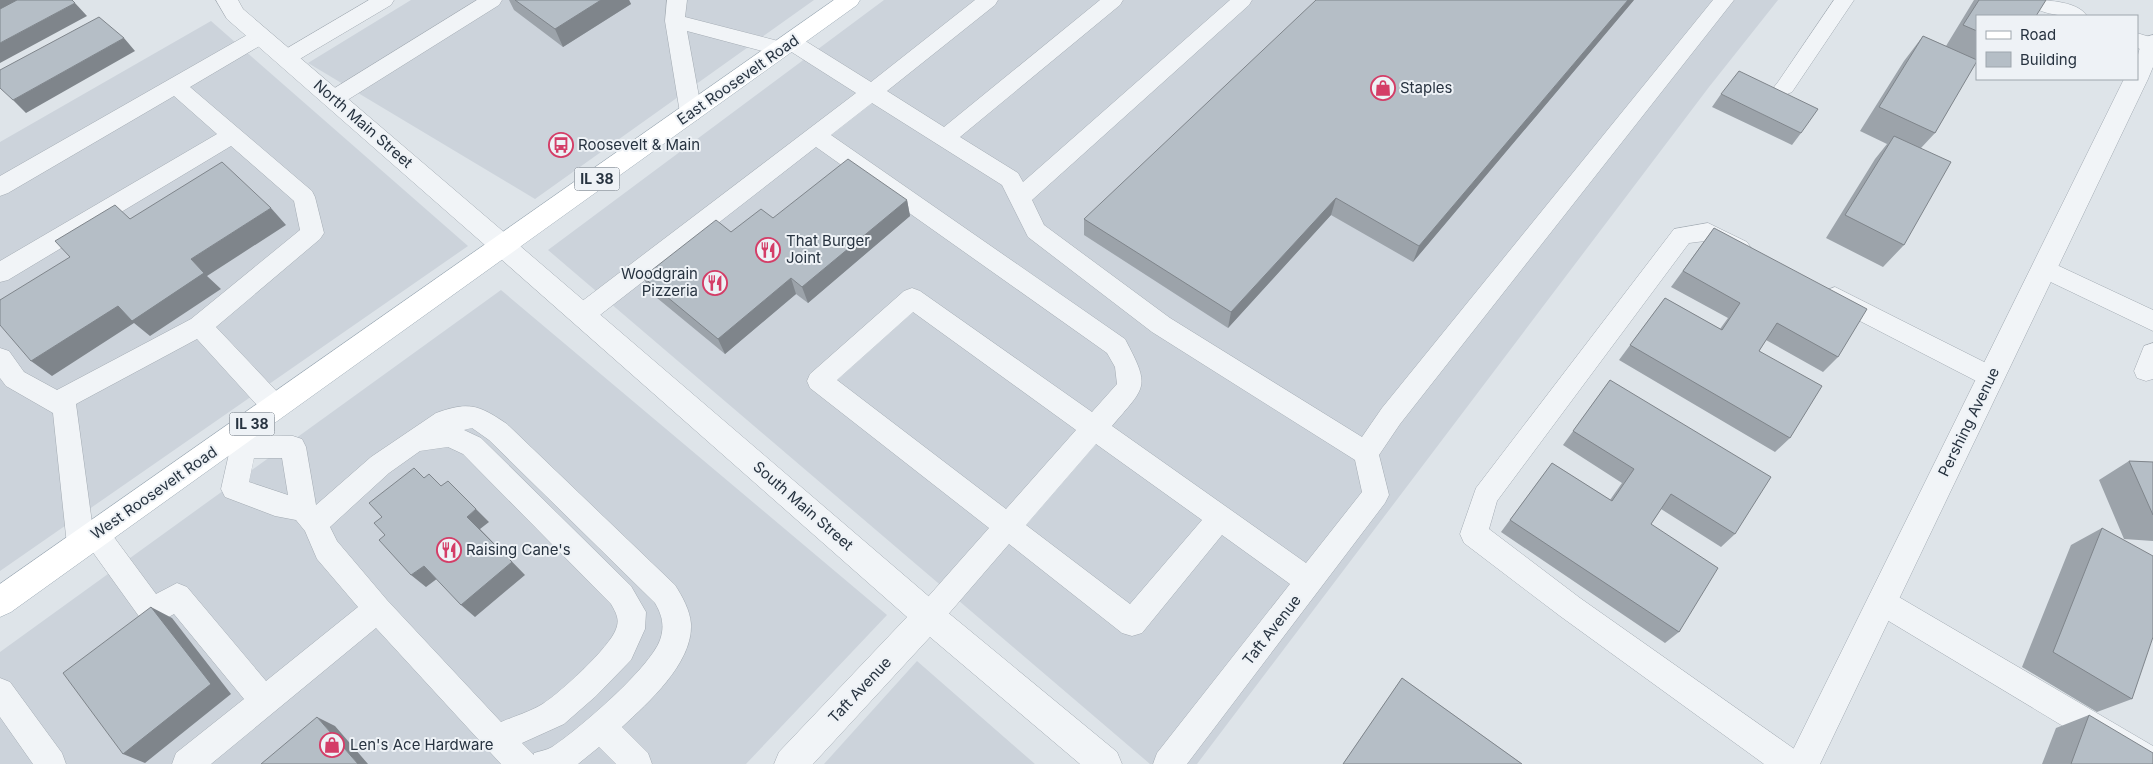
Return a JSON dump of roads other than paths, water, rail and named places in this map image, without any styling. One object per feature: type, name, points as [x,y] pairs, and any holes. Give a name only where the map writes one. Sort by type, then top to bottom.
[{"type":"main road","name":"East Roosevelt Road","points":[[503,246],[849,0]]},
{"type":"main road","name":"West Roosevelt Road","points":[[0,602],[88,540],[239,441],[275,407],[503,246]]},
{"type":"street","name":"North Main Street","points":[[227,0],[235,14],[503,246]]},
{"type":"street","name":"Pershing Avenue","points":[[2138,71],[2144,58]]},
{"type":"street","name":"Pershing Avenue","points":[[1803,764],[2134,80]]},
{"type":"street","name":"South Main Street","points":[[503,246],[1099,763]]},
{"type":"street","name":"Taft Avenue","points":[[791,764],[929,616]]},
{"type":"lane","points":[[286,58],[384,0]]},
{"type":"lane","points":[[333,99],[492,0]]},
{"type":"lane","points":[[678,0],[675,21],[692,113]]},
{"type":"lane","points":[[582,315],[814,135],[873,92],[988,0]]},
{"type":"lane","points":[[945,138],[1113,0]]},
{"type":"lane","points":[[1020,198],[1242,0]]},
{"type":"lane","points":[[675,21],[786,45],[873,92],[1010,179],[1036,231],[1161,325],[1366,453],[1391,416],[1724,0]]},
{"type":"lane","points":[[1785,87],[1844,0]]},
{"type":"lane","points":[[2036,0],[2074,15]]},
{"type":"lane","points":[[0,187],[261,36]]},
{"type":"lane","points":[[57,402],[200,326],[312,233],[304,198],[176,86]]},
{"type":"lane","points":[[0,273],[232,134]]},
{"type":"lane","points":[[814,135],[1116,346],[1127,367],[1130,387],[929,616]]},
{"type":"lane","points":[[1761,259],[1708,232],[1682,235],[1485,496],[1474,534],[1570,606],[1790,764]]},
{"type":"lane","points":[[2044,268],[2153,321]]},
{"type":"lane","points":[[1815,286],[1991,377]]},
{"type":"lane","points":[[1220,518],[1132,623],[819,381],[912,298],[1310,582]]},
{"type":"lane","points":[[200,326],[275,407]]},
{"type":"lane","points":[[0,358],[15,379],[65,407],[88,540],[153,613],[177,596],[264,702]]},
{"type":"lane","points":[[309,516],[445,421],[476,417],[505,439],[665,594],[674,608],[677,627],[674,647],[663,664],[640,690],[600,726],[557,762],[545,764]]},
{"type":"lane","points":[[414,442],[439,435],[454,436],[472,446],[620,595],[632,612],[630,629],[621,650],[586,686],[554,714],[497,739]]},
{"type":"lane","points":[[309,516],[234,489],[239,441],[293,446],[309,516],[327,550],[377,609],[522,764]]},
{"type":"lane","name":"Taft Avenue","points":[[1168,764],[1376,495],[1366,453]]},
{"type":"lane","points":[[1882,602],[2153,763]]},
{"type":"lane","points":[[187,764],[377,609]]},
{"type":"lane","points":[[0,692],[51,764]]},
{"type":"lane","points":[[600,726],[636,764]]},
{"type":"place","name":"Staples","points":[[1383,88]]},
{"type":"place","name":"Roosevelt & Main","points":[[561,145]]},
{"type":"place","name":"That Burger Joint","points":[[768,250]]},
{"type":"place","name":"Woodgrain Pizzeria","points":[[715,283]]},
{"type":"place","name":"Raising Cane's","points":[[449,550]]},
{"type":"place","name":"Len's Ace Hardware","points":[[332,745]]}]
